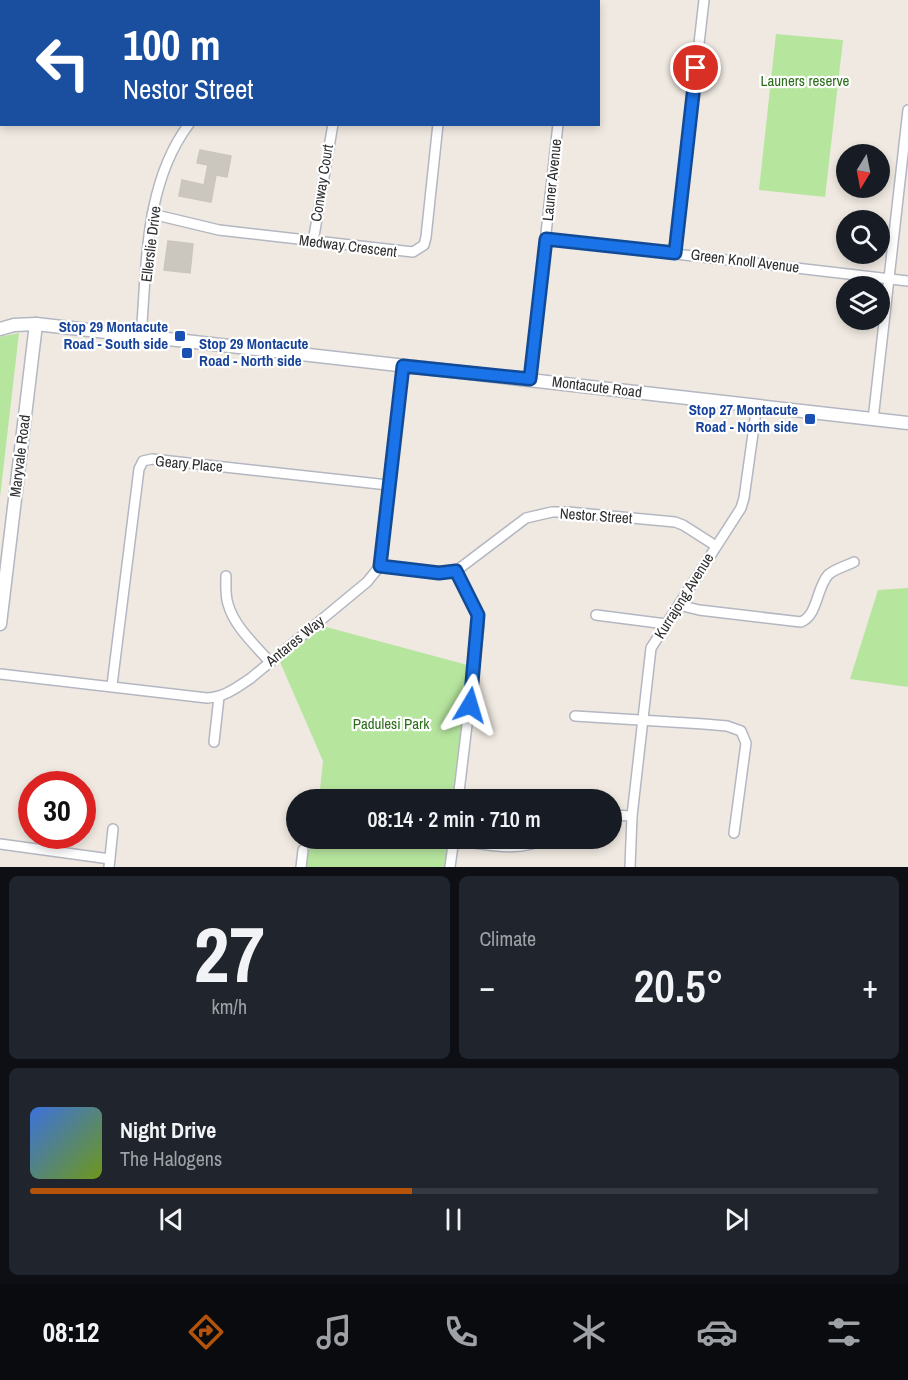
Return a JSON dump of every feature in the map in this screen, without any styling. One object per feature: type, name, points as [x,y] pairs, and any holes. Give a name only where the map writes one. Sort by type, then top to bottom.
[{"type":"main road","name":"Montacute Road","points":[[0,329],[36,324],[908,423]]},
{"type":"main road","name":"Maryvale Road","points":[[0,624],[36,324]]},
{"type":"street","points":[[675,253],[704,0]]},
{"type":"street","points":[[889,276],[906,145],[908,110]]},
{"type":"street","name":"Ellerslie Drive","points":[[141,336],[152,214],[168,161],[188,126]]},
{"type":"street","name":"Conway Court","points":[[313,242],[333,126]]},
{"type":"street","name":"Medway Crescent","points":[[152,214],[219,230],[406,253],[420,250],[426,237],[438,126]]},
{"type":"street","name":"Launer Avenue","points":[[530,379],[558,126]]},
{"type":"street","name":"Green Knoll Avenue","points":[[546,239],[864,276]]},
{"type":"street","name":"Green Knoll Avenue","points":[[890,279],[908,281]]},
{"type":"street","points":[[873,420],[883,330]]},
{"type":"street","points":[[403,366],[380,566],[439,573],[456,571],[475,607],[479,625],[459,789]]},
{"type":"street","name":"Kurrajong Avenue","points":[[630,867],[632,816],[651,648],[737,515],[744,498],[758,405]]},
{"type":"street","name":"Geary Place","points":[[112,686],[139,469],[143,461],[152,459],[388,485]]},
{"type":"street","name":"Nestor Street","points":[[456,571],[526,518],[552,512],[675,522],[716,546]]},
{"type":"street","points":[[679,605],[801,622],[809,618],[812,613],[821,585],[830,573],[854,562]]},
{"type":"street","name":"Antares Way","points":[[219,697],[233,691],[251,678],[367,582],[380,566]]},
{"type":"street","points":[[226,576],[227,602],[232,615],[269,661]]},
{"type":"street","points":[[596,615],[666,624]]},
{"type":"street","points":[[0,674],[207,698],[219,697],[214,742]]},
{"type":"street","points":[[575,716],[727,726],[741,731],[746,743],[734,833]]},
{"type":"street","points":[[622,815],[632,816]]},
{"type":"street","points":[[0,844],[109,863],[113,829]]},
{"type":"street","points":[[450,867],[452,849]]},
{"type":"street","points":[[301,867],[303,850]]},
{"type":"green space","name":"Launers reserve","points":[[776,34],[843,40],[825,197],[759,190]]},
{"type":"green space","points":[[19,333],[0,497],[0,337]]},
{"type":"green space","points":[[908,588],[908,687],[850,679],[878,590]]},
{"type":"green space","name":"Padulesi Park","points":[[315,624],[475,667],[459,789],[320,789],[323,761],[277,655]]},
{"type":"green space","points":[[453,849],[450,867],[301,867],[303,850]]},
{"type":"building","points":[[200,150],[231,156],[227,177],[216,175],[211,202],[179,196],[182,180],[204,185],[208,165],[197,163]]},
{"type":"building","points":[[168,241],[193,244],[190,273],[164,270]]},
{"type":"place","name":"Stop 29 Montacute Road - South side","points":[[180,336]]},
{"type":"place","name":"Stop 29 Montacute Road - North side","points":[[187,353]]},
{"type":"place","name":"Stop 27 Montacute Road - North side","points":[[810,419]]},
{"type":"route","points":[[470,705],[479,625],[478,615],[456,571],[439,573],[380,566],[403,366],[530,379],[546,239],[675,253],[696,68]]}]
